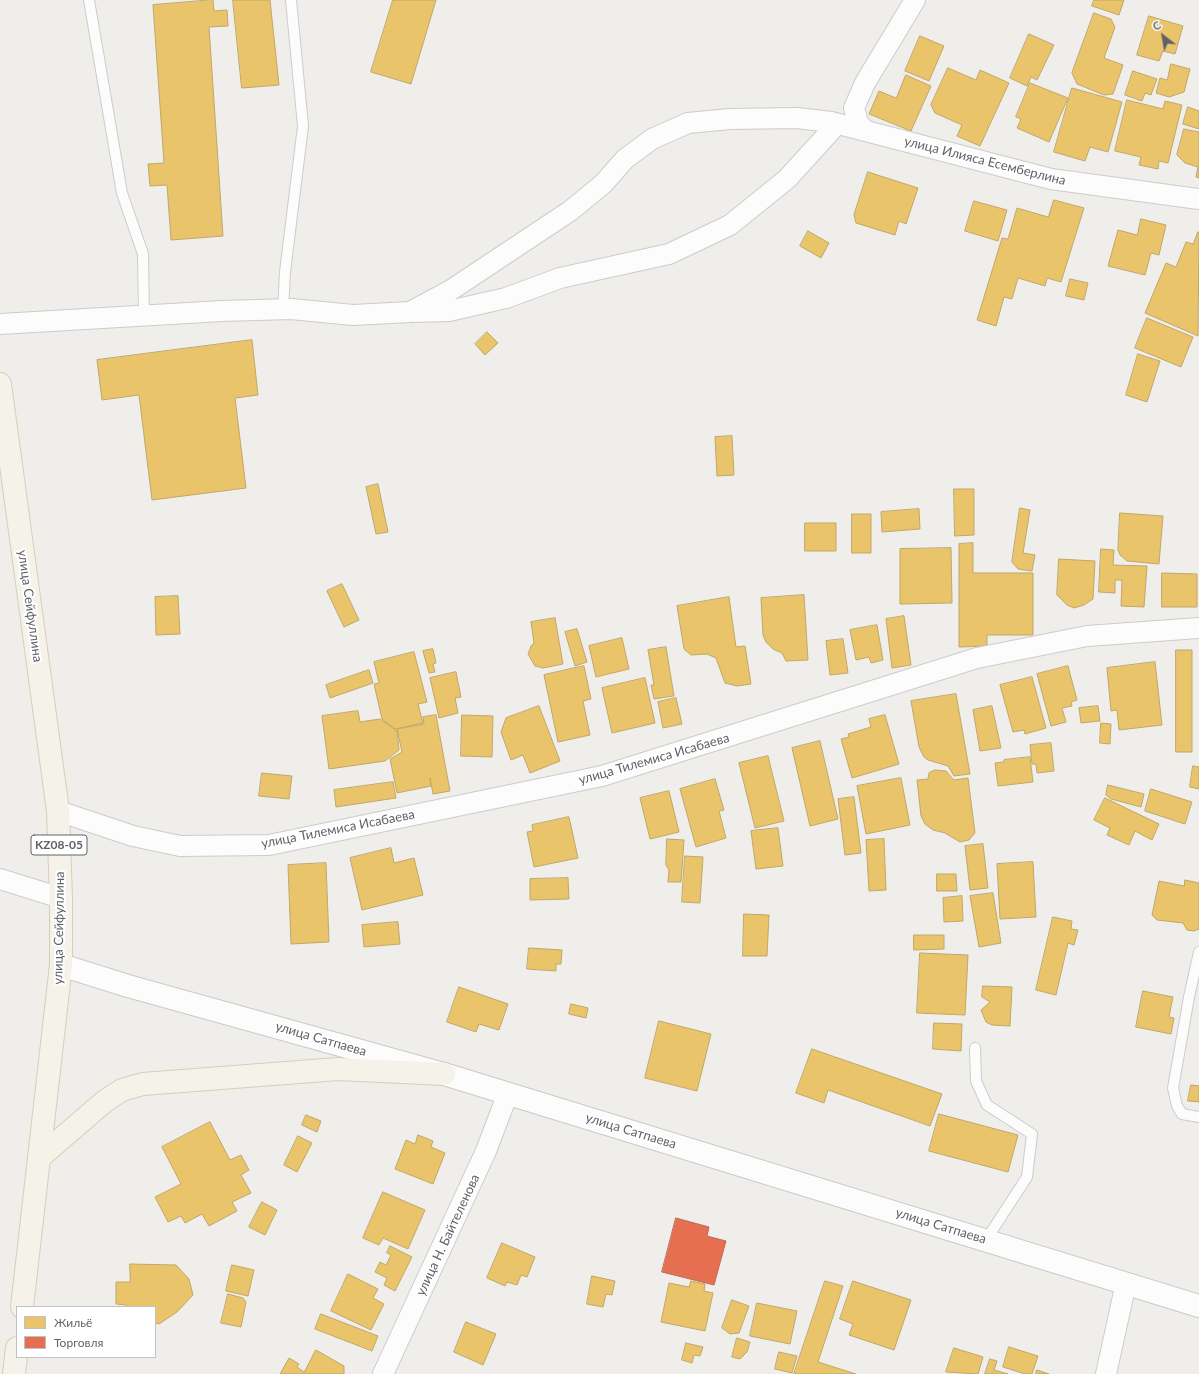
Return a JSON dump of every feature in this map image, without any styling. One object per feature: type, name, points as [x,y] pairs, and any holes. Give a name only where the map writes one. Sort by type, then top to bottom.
[{"type":"main road","name":"улица Сейфуллина","points":[[0,384],[58,811],[61,898],[61,965],[22,1306]]},
{"type":"main road","points":[[40,1157],[106,1101],[122,1090],[144,1084],[338,1069],[444,1074]]},
{"type":"main road","points":[[14,1374],[16,1357]]},
{"type":"street","points":[[866,131],[858,123],[854,108],[865,83],[915,0]]},
{"type":"street","name":"улица Илияса Есемберлина","points":[[410,312],[452,290],[570,211],[603,184],[625,159],[652,139],[688,123],[730,119],[797,118],[837,124],[866,131],[1052,180],[1199,199]]},
{"type":"street","points":[[0,324],[283,310],[353,315],[410,312],[449,312],[506,298],[560,278],[669,254],[730,225],[788,179],[837,124]]},
{"type":"street","name":"улица Тилемиса Исабаева","points":[[58,811],[133,836],[180,846],[269,845],[602,776],[977,658],[1087,636],[1199,628]]},
{"type":"street","points":[[0,879],[61,898]]},
{"type":"street","name":"улица Сатпаева","points":[[61,965],[135,988],[508,1093],[1199,1306]]},
{"type":"street","name":"улица Н. Байтеленова","points":[[383,1374],[486,1151],[508,1093]]},
{"type":"street","points":[[1106,1374],[1126,1283]]},
{"type":"lane","points":[[89,0],[122,193],[144,254],[144,316]]},
{"type":"lane","points":[[283,310],[286,264],[303,126],[291,0]]},
{"type":"lane","points":[[1199,952],[1189,997],[1173,1088],[1177,1106],[1182,1114],[1199,1117]]},
{"type":"lane","points":[[974,1048],[976,1081],[987,1105],[1032,1134],[1027,1177],[986,1240]]},
{"type":"building: Жильё","points":[[213,0],[214,11],[227,10],[228,26],[209,27],[223,236],[171,240],[167,185],[150,186],[148,164],[164,163],[153,5]]},
{"type":"building: Жильё","points":[[233,0],[270,0],[279,85],[242,88]]},
{"type":"building: Жильё","points":[[393,0],[436,0],[411,84],[371,72]]},
{"type":"building: Жильё","points":[[1094,0],[1124,0],[1119,15],[1092,6]]},
{"type":"building: Жильё","points":[[1094,13],[1111,19],[1115,27],[1104,58],[1123,65],[1113,94],[1104,95],[1077,84],[1072,73]]},
{"type":"building: Жильё","points":[[1149,16],[1183,26],[1175,54],[1163,51],[1159,61],[1137,55]]},
{"type":"building: Жильё","points":[[1029,34],[1054,45],[1037,80],[1031,77],[1027,86],[1010,78]]},
{"type":"building: Жильё","points":[[920,36],[944,46],[929,81],[905,71]]},
{"type":"building: Жильё","points":[[1171,64],[1190,69],[1184,92],[1169,97],[1156,93],[1160,78],[1167,80]]},
{"type":"building: Жильё","points":[[948,68],[976,80],[980,70],[1009,83],[980,146],[957,136],[962,125],[935,113],[931,105]]},
{"type":"building: Жильё","points":[[1133,71],[1157,79],[1151,95],[1145,93],[1142,101],[1125,95]]},
{"type":"building: Жильё","points":[[906,75],[931,86],[911,131],[869,114],[879,91],[896,98]]},
{"type":"building: Жильё","points":[[1030,83],[1068,98],[1049,142],[1017,128],[1021,119],[1016,117]]},
{"type":"building: Жильё","points":[[1072,88],[1122,102],[1108,152],[1090,147],[1085,161],[1054,152]]},
{"type":"building: Жильё","points":[[1127,100],[1163,109],[1165,101],[1182,105],[1168,163],[1159,161],[1158,169],[1139,165],[1141,157],[1115,151]]},
{"type":"building: Жильё","points":[[1188,107],[1199,111],[1199,129],[1183,124]]},
{"type":"building: Жильё","points":[[1184,129],[1199,132],[1199,178],[1196,177],[1198,167],[1185,163],[1177,155]]},
{"type":"building: Жильё","points":[[868,172],[918,188],[906,224],[899,221],[895,235],[856,223],[854,215]]},
{"type":"building: Жильё","points":[[1054,200],[1084,208],[1061,282],[1047,278],[1045,286],[1018,278],[1012,299],[1004,297],[996,326],[977,320],[1002,238],[1008,239],[1017,208],[1048,217]]},
{"type":"building: Жильё","points":[[974,201],[1007,210],[998,241],[965,231]]},
{"type":"building: Жильё","points":[[1141,219],[1166,225],[1159,255],[1151,253],[1145,275],[1108,266],[1118,230],[1137,235]]},
{"type":"building: Жильё","points":[[808,231],[829,243],[821,258],[800,246]]},
{"type":"building: Жильё","points":[[1198,232],[1198,336],[1145,313],[1166,263],[1176,267],[1186,242],[1193,244]]},
{"type":"building: Жильё","points":[[1070,279],[1088,283],[1084,300],[1066,296]]},
{"type":"building: Жильё","points":[[1147,318],[1193,337],[1181,367],[1135,348]]},
{"type":"building: Жильё","points":[[487,332],[498,343],[485,355],[475,344]]},
{"type":"building: Жильё","points":[[252,340],[258,395],[235,398],[246,488],[152,500],[139,395],[102,400],[97,360]]},
{"type":"building: Жильё","points":[[1138,354],[1160,361],[1147,402],[1126,395]]},
{"type":"building: Жильё","points":[[732,436],[734,475],[717,476],[715,437]]},
{"type":"building: Жильё","points":[[378,484],[388,532],[376,534],[366,487]]},
{"type":"building: Жильё","points":[[954,489],[974,489],[974,535],[955,536]]},
{"type":"building: Жильё","points":[[1020,508],[1030,510],[1023,553],[1035,555],[1032,571],[1018,569],[1012,562]]},
{"type":"building: Жильё","points":[[919,509],[920,529],[882,532],[881,512]]},
{"type":"building: Жильё","points":[[1120,513],[1163,516],[1159,564],[1127,561],[1120,555],[1118,550]]},
{"type":"building: Жильё","points":[[852,514],[871,514],[871,553],[852,553]]},
{"type":"building: Жильё","points":[[805,523],[836,523],[836,551],[805,551]]},
{"type":"building: Жильё","points":[[973,543],[973,573],[1033,573],[1033,635],[987,635],[987,646],[959,647],[959,544]]},
{"type":"building: Жильё","points":[[951,548],[952,603],[900,604],[900,549]]},
{"type":"building: Жильё","points":[[1101,549],[1114,550],[1113,565],[1147,566],[1144,607],[1121,606],[1122,580],[1115,580],[1115,593],[1099,592]]},
{"type":"building: Жильё","points":[[1059,559],[1095,561],[1093,599],[1084,605],[1074,608],[1067,605],[1057,595]]},
{"type":"building: Жильё","points":[[1162,573],[1197,574],[1197,607],[1162,607]]},
{"type":"building: Жильё","points":[[342,584],[359,620],[344,627],[327,591]]},
{"type":"building: Жильё","points":[[804,595],[808,660],[786,661],[782,653],[773,649],[766,642],[763,635],[761,598]]},
{"type":"building: Жильё","points":[[178,596],[180,634],[156,635],[155,597]]},
{"type":"building: Жильё","points":[[729,597],[736,647],[745,646],[751,684],[737,686],[725,683],[716,658],[707,654],[691,655],[684,649],[677,606]]},
{"type":"building: Жильё","points":[[904,616],[911,665],[892,668],[886,619]]},
{"type":"building: Жильё","points":[[555,618],[563,664],[543,668],[535,666],[528,654],[534,643],[531,622]]},
{"type":"building: Жильё","points":[[877,625],[883,660],[871,663],[869,657],[856,660],[850,630]]},
{"type":"building: Жильё","points":[[577,629],[587,662],[575,666],[565,632]]},
{"type":"building: Жильё","points":[[622,638],[629,669],[596,677],[589,646]]},
{"type":"building: Жильё","points":[[843,639],[848,673],[830,675],[826,641]]},
{"type":"building: Жильё","points":[[666,647],[674,696],[654,699],[651,685],[654,685],[648,650]]},
{"type":"building: Жильё","points":[[433,649],[436,663],[433,664],[435,672],[429,673],[423,651]]},
{"type":"building: Жильё","points":[[1176,650],[1192,650],[1192,752],[1176,752]]},
{"type":"building: Жильё","points":[[414,652],[427,702],[418,704],[423,723],[395,729],[382,719],[374,684],[379,683],[374,662]]},
{"type":"building: Жильё","points":[[1155,662],[1162,725],[1119,730],[1117,710],[1111,711],[1107,668]]},
{"type":"building: Жильё","points":[[584,666],[591,699],[583,701],[590,735],[558,742],[544,675]]},
{"type":"building: Жильё","points":[[1068,666],[1077,700],[1071,702],[1072,706],[1062,708],[1066,722],[1051,726],[1037,674]]},
{"type":"building: Жильё","points":[[369,670],[373,683],[330,698],[326,685]]},
{"type":"building: Жильё","points":[[456,672],[461,697],[455,698],[458,713],[439,718],[430,678]]},
{"type":"building: Жильё","points":[[1032,677],[1046,728],[1025,734],[1024,730],[1013,732],[1000,685]]},
{"type":"building: Жильё","points":[[645,678],[655,723],[612,733],[602,688]]},
{"type":"building: Жильё","points":[[956,694],[970,774],[954,776],[948,766],[928,760],[924,757],[919,747],[911,701]]},
{"type":"building: Жильё","points":[[676,698],[682,724],[663,728],[658,702]]},
{"type":"building: Жильё","points":[[539,706],[560,761],[530,773],[523,755],[511,760],[501,732],[506,718]]},
{"type":"building: Жильё","points":[[992,706],[1001,748],[980,751],[973,710]]},
{"type":"building: Жильё","points":[[1098,706],[1100,721],[1081,723],[1079,708]]},
{"type":"building: Жильё","points":[[358,711],[360,722],[380,719],[397,731],[399,750],[385,761],[329,769],[322,716]]},
{"type":"building: Жильё","points":[[436,715],[450,791],[433,794],[430,778],[431,786],[397,793],[390,759],[402,752],[397,729],[424,724],[423,717]]},
{"type":"building: Жильё","points":[[462,715],[493,716],[492,757],[461,756]]},
{"type":"building: Жильё","points":[[885,715],[899,764],[852,778],[841,739],[849,737],[848,734],[871,727],[869,719]]},
{"type":"building: Жильё","points":[[1101,723],[1111,724],[1110,744],[1100,743]]},
{"type":"building: Жильё","points":[[820,741],[838,819],[810,826],[792,748]]},
{"type":"building: Жильё","points":[[1051,743],[1054,771],[1037,773],[1036,764],[1032,764],[1030,745]]},
{"type":"building: Жильё","points":[[768,756],[784,821],[755,828],[739,763]]},
{"type":"building: Жильё","points":[[1030,757],[1033,782],[998,786],[995,763],[1004,762],[1004,760]]},
{"type":"building: Жильё","points":[[1193,766],[1199,767],[1199,789],[1190,787]]},
{"type":"building: Жильё","points":[[935,770],[946,771],[954,780],[968,778],[975,833],[969,840],[960,842],[945,833],[933,830],[925,824],[921,816],[917,780],[928,779],[929,773]]},
{"type":"building: Жильё","points":[[262,773],[292,776],[289,799],[259,796]]},
{"type":"building: Жильё","points":[[901,778],[910,825],[866,834],[857,786]]},
{"type":"building: Жильё","points":[[715,779],[724,810],[719,811],[726,838],[696,847],[680,789]]},
{"type":"building: Жильё","points":[[393,782],[396,798],[336,807],[334,790]]},
{"type":"building: Жильё","points":[[1108,785],[1144,794],[1141,807],[1111,799],[1106,795]]},
{"type":"building: Жильё","points":[[1151,789],[1192,802],[1185,824],[1145,811]]},
{"type":"building: Жильё","points":[[669,791],[679,832],[650,839],[640,798]]},
{"type":"building: Жильё","points":[[854,797],[861,853],[845,855],[838,799]]},
{"type":"building: Жильё","points":[[1105,798],[1159,824],[1152,840],[1135,831],[1129,845],[1107,835],[1110,828],[1094,820]]},
{"type":"building: Жильё","points":[[569,817],[578,858],[534,867],[527,832],[533,831],[532,825]]},
{"type":"building: Жильё","points":[[778,828],[783,866],[756,869],[751,831]]},
{"type":"building: Жильё","points":[[667,839],[684,840],[681,882],[668,882],[669,870],[666,865]]},
{"type":"building: Жильё","points":[[884,839],[886,890],[869,891],[866,840]]},
{"type":"building: Жильё","points":[[983,844],[988,888],[970,890],[965,846]]},
{"type":"building: Жильё","points":[[391,848],[394,863],[414,858],[423,895],[362,910],[350,858]]},
{"type":"building: Жильё","points":[[685,856],[703,857],[700,903],[682,902]]},
{"type":"building: Жильё","points":[[1033,862],[1036,917],[1000,919],[997,864]]},
{"type":"building: Жильё","points":[[326,863],[329,942],[291,944],[288,865]]},
{"type":"building: Жильё","points":[[937,874],[956,874],[957,891],[937,891]]},
{"type":"building: Жильё","points":[[568,878],[569,899],[530,900],[530,879]]},
{"type":"building: Жильё","points":[[1185,880],[1199,883],[1199,929],[1194,931],[1187,930],[1183,923],[1157,920],[1152,915],[1159,881],[1184,886]]},
{"type":"building: Жильё","points":[[993,893],[1001,943],[979,947],[970,896]]},
{"type":"building: Жильё","points":[[962,896],[963,921],[944,922],[943,898]]},
{"type":"building: Жильё","points":[[744,914],[769,915],[767,956],[743,956]]},
{"type":"building: Жильё","points":[[1053,917],[1072,921],[1071,929],[1078,930],[1074,945],[1068,943],[1056,995],[1036,990]]},
{"type":"building: Жильё","points":[[398,922],[400,944],[364,947],[362,925]]},
{"type":"building: Жильё","points":[[914,935],[944,935],[944,949],[914,950]]},
{"type":"building: Жильё","points":[[529,948],[562,950],[561,964],[556,964],[556,971],[527,969]]},
{"type":"building: Жильё","points":[[920,953],[968,955],[965,1015],[917,1013]]},
{"type":"building: Жильё","points":[[983,986],[1012,987],[1010,1026],[992,1025],[986,1022],[981,1010],[990,1002],[982,997]]},
{"type":"building: Жильё","points":[[459,987],[508,1004],[499,1030],[479,1024],[476,1032],[447,1022]]},
{"type":"building: Жильё","points":[[1143,991],[1173,997],[1169,1017],[1174,1018],[1171,1034],[1136,1027]]},
{"type":"building: Жильё","points":[[571,1004],[588,1008],[586,1018],[569,1014]]},
{"type":"building: Жильё","points":[[659,1021],[711,1034],[697,1091],[645,1078]]},
{"type":"building: Жильё","points":[[934,1023],[962,1024],[961,1051],[933,1049]]},
{"type":"building: Жильё","points":[[812,1049],[942,1094],[930,1126],[828,1090],[824,1103],[796,1093]]},
{"type":"building: Жильё","points":[[1191,1085],[1199,1086],[1199,1102],[1188,1101]]},
{"type":"building: Жильё","points":[[939,1114],[1018,1135],[1008,1172],[929,1151]]},
{"type":"building: Жильё","points":[[306,1115],[321,1121],[317,1132],[302,1125]]},
{"type":"building: Жильё","points":[[210,1122],[230,1160],[241,1155],[249,1170],[241,1175],[251,1193],[232,1202],[237,1211],[209,1226],[202,1214],[185,1223],[181,1216],[168,1222],[155,1197],[181,1184],[162,1147]]},
{"type":"building: Жильё","points":[[418,1135],[433,1141],[431,1147],[445,1153],[433,1184],[395,1169],[406,1140],[415,1144]]},
{"type":"building: Жильё","points":[[298,1136],[312,1143],[297,1172],[284,1165]]},
{"type":"building: Жильё","points":[[383,1192],[425,1210],[408,1249],[383,1238],[379,1245],[363,1238]]},
{"type":"building: Жильё","points":[[262,1202],[277,1210],[265,1235],[249,1227]]},
{"type":"building: Жильё","points":[[502,1243],[535,1257],[527,1277],[521,1275],[517,1285],[507,1282],[505,1286],[487,1278]]},
{"type":"building: Жильё","points":[[390,1246],[412,1257],[395,1291],[384,1285],[387,1278],[375,1272],[380,1262],[386,1265],[391,1255],[387,1253]]},
{"type":"building: Жильё","points":[[130,1264],[176,1265],[189,1279],[193,1295],[177,1312],[159,1324],[156,1323],[156,1306],[126,1306],[116,1304],[116,1282],[130,1282]]},
{"type":"building: Жильё","points":[[232,1265],[254,1270],[248,1296],[226,1291]]},
{"type":"building: Жильё","points":[[348,1274],[378,1289],[373,1298],[384,1304],[371,1330],[331,1311]]},
{"type":"building: Жильё","points":[[592,1276],[615,1281],[612,1295],[606,1294],[603,1307],[587,1304]]},
{"type":"building: Жильё","points":[[691,1281],[705,1284],[704,1291],[713,1293],[705,1331],[661,1322],[669,1283],[689,1287]]},
{"type":"building: Жильё","points":[[825,1281],[843,1286],[818,1362],[856,1374],[794,1374]]},
{"type":"building: Жильё","points":[[853,1281],[911,1300],[894,1350],[849,1335],[853,1324],[840,1319]]},
{"type":"building: Жильё","points":[[228,1294],[243,1298],[246,1302],[241,1327],[221,1323]]},
{"type":"building: Жильё","points":[[732,1300],[749,1306],[739,1333],[730,1334],[722,1328]]},
{"type":"building: Жильё","points":[[757,1303],[797,1311],[790,1344],[750,1336]]},
{"type":"building: Жильё","points":[[321,1314],[378,1336],[372,1351],[315,1329]]},
{"type":"building: Жильё","points":[[466,1322],[496,1334],[483,1365],[454,1352]]},
{"type":"building: Жильё","points":[[737,1338],[750,1342],[747,1352],[740,1359],[732,1357]]},
{"type":"building: Жильё","points":[[686,1343],[703,1347],[700,1356],[694,1355],[692,1363],[682,1360]]},
{"type":"building: Жильё","points":[[1009,1347],[1038,1356],[1032,1374],[1025,1374],[1003,1367]]},
{"type":"building: Жильё","points":[[954,1348],[983,1357],[978,1374],[946,1372]]},
{"type":"building: Жильё","points":[[316,1350],[344,1366],[344,1374],[280,1374],[289,1358],[299,1364],[297,1367],[304,1372]]},
{"type":"building: Жильё","points":[[779,1352],[797,1356],[792,1373],[775,1369]]},
{"type":"building: Жильё","points":[[990,1359],[997,1361],[994,1370],[1008,1374],[985,1374]]},
{"type":"building: Жильё","points":[[1037,1370],[1049,1374],[1036,1374]]},
{"type":"building: Торговля","points":[[676,1218],[709,1227],[707,1236],[726,1241],[714,1285],[662,1272]]}]
